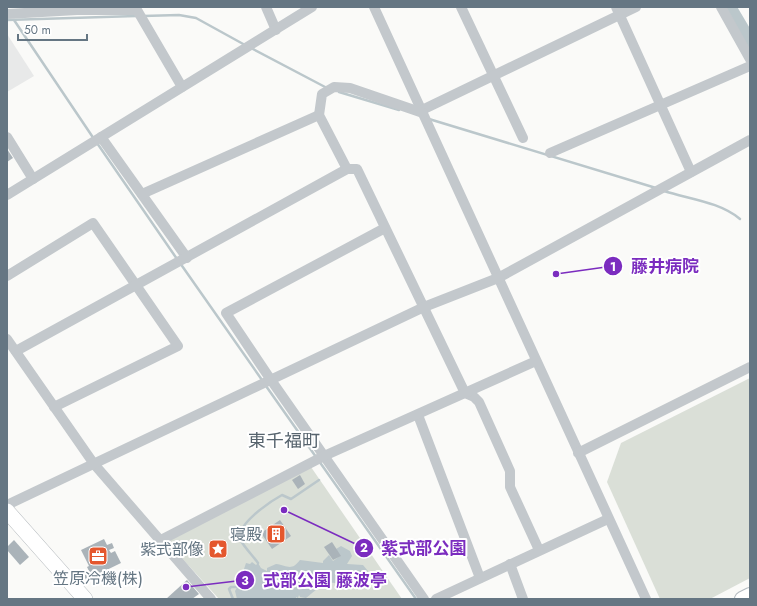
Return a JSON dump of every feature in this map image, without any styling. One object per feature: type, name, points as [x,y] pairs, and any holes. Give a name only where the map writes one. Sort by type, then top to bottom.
[{"type":"main road","points":[[7,511],[85,599]]},
{"type":"street","points":[[266,7],[276,30]]},
{"type":"street","points":[[7,195],[312,7]]},
{"type":"street","points":[[374,7],[646,599]]},
{"type":"street","points":[[461,7],[523,138]]},
{"type":"street","points":[[347,169],[319,115],[322,94],[334,87],[350,88],[422,111],[618,11],[636,7]]},
{"type":"street","points":[[721,7],[750,59]]},
{"type":"street","points":[[12,12],[76,9],[137,10],[182,87]]},
{"type":"street","points":[[618,11],[691,172]]},
{"type":"street","points":[[550,153],[750,66]]},
{"type":"street","points":[[142,194],[319,115]]},
{"type":"street","points":[[7,137],[33,179]]},
{"type":"street","points":[[101,137],[187,258]]},
{"type":"street","points":[[7,505],[424,307],[498,278],[750,140]]},
{"type":"street","points":[[16,351],[347,169],[358,169],[464,393],[474,397],[479,402],[510,471],[510,487],[539,550]]},
{"type":"street","points":[[7,276],[93,223],[178,346],[54,407]]},
{"type":"street","points":[[385,228],[226,313],[424,599]]},
{"type":"street","points":[[7,339],[94,464],[211,599]]},
{"type":"street","points":[[159,540],[324,456],[536,361]]},
{"type":"street","points":[[578,453],[750,367]]},
{"type":"street","points":[[418,415],[480,578]]},
{"type":"street","points":[[436,599],[608,519]]},
{"type":"street","points":[[510,564],[523,599]]},
{"type":"street","points":[[742,599],[750,595]]},
{"type":"shaded area","points":[[7,34],[34,76],[7,92]]},
{"type":"shaded area","points":[[750,378],[750,578],[710,599],[660,599],[607,482],[621,443]]},
{"type":"shaded area","points":[[311,467],[402,599],[219,599],[170,545],[171,539]]},
{"type":"shaded area","points":[[341,546],[350,551],[352,556],[347,564],[363,565],[368,571],[363,582],[357,586],[346,590],[335,583],[325,584],[306,598],[300,597],[299,595],[296,599],[237,599],[235,591],[239,584],[239,577],[243,572],[246,563],[250,564],[252,562],[256,565],[258,563],[261,568],[267,571],[267,568],[276,564],[289,567],[294,566],[300,560],[323,563],[329,555],[333,561],[340,556],[336,549]]},
{"type":"building","points":[[7,149],[13,158],[7,162]]},
{"type":"building","points":[[300,475],[305,484],[298,489],[292,480]]},
{"type":"building","name":"寝殿","points":[[280,520],[291,536],[272,549],[261,533]]},
{"type":"building","points":[[104,539],[107,545],[112,543],[114,548],[109,550],[111,553],[115,551],[121,563],[86,580],[84,575],[90,573],[87,567],[89,566],[81,550]]},
{"type":"building","points":[[14,540],[29,557],[20,565],[7,550],[7,547]]},
{"type":"building","points":[[332,542],[341,556],[333,560],[324,547]]},
{"type":"building","points":[[187,580],[199,594],[192,599],[166,599]]},
{"type":"waterway","points":[[728,7],[750,44]]},
{"type":"waterway","points":[[143,16],[179,15],[196,18],[245,45]]},
{"type":"waterway","points":[[7,20],[136,16]]},
{"type":"waterway","points":[[14,20],[94,139]]},
{"type":"waterway","points":[[251,48],[327,88]]},
{"type":"waterway","points":[[339,92],[399,110]]},
{"type":"waterway","points":[[429,119],[656,188]]},
{"type":"waterway","points":[[97,143],[177,259]]},
{"type":"waterway","points":[[664,191],[714,205],[732,213],[740,219]]},
{"type":"waterway","points":[[180,263],[262,380]]},
{"type":"waterway","points":[[266,386],[316,457]]},
{"type":"waterway","points":[[319,461],[416,599]]},
{"type":"waterway","points":[[258,563],[241,541],[240,535],[242,528],[262,508],[277,498],[282,495],[291,499],[319,480]]},
{"type":"waterway","points":[[233,599],[229,589],[231,587],[237,587]]},
{"type":"place","name":"藤井病院","points":[[556,274]]},
{"type":"place","name":"紫式部公園","points":[[284,510]]},
{"type":"place","name":"寝殿","points":[[276,534]]},
{"type":"place","name":"紫式部像","points":[[218,549]]},
{"type":"place","name":"笠原冷機(株)","points":[[98,556]]},
{"type":"place","name":"式部公園 藤波亭","points":[[186,587]]},
{"type":"district","name":"東千福町","points":[[284,441]]}]
